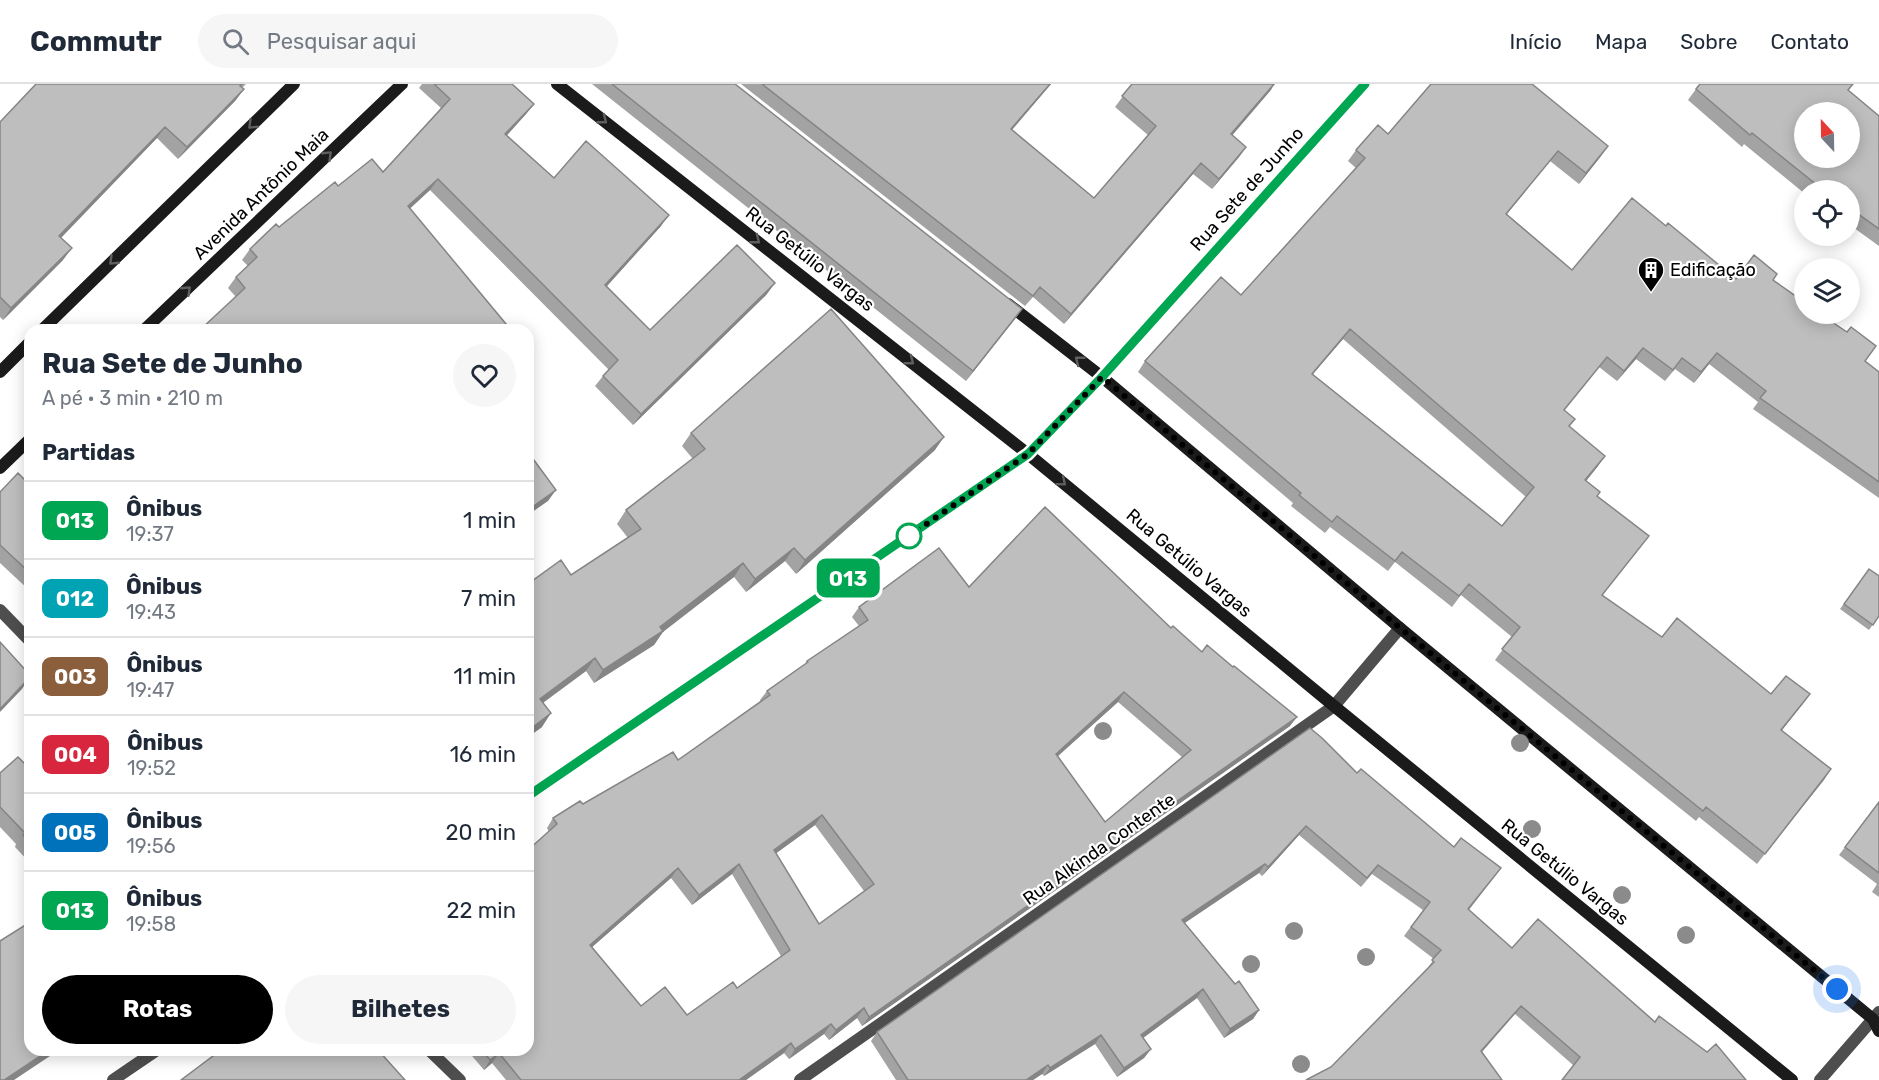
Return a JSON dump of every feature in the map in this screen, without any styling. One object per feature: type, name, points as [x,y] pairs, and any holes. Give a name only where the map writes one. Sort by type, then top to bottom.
[{"type":"street","points":[[48,324],[294,84]]},
{"type":"street","name":"Avenida Antônio Maia","points":[[150,324],[402,84]]},
{"type":"street","name":"Rua Getúlio Vargas","points":[[557,84],[1028,454],[1792,1080]]},
{"type":"street","name":"Rua Sete de Junho","points":[[534,792],[1028,454],[1102,377],[1365,84]]},
{"type":"street","points":[[999,297],[1102,377],[1400,628],[1876,1015],[1879,1031]]},
{"type":"street","points":[[0,372],[24,348]]},
{"type":"street","points":[[0,468],[24,445]]},
{"type":"street","points":[[0,609],[24,635]]},
{"type":"street","name":"Rua Alkinda Contente","points":[[800,1080],[1334,706],[1400,628]]},
{"type":"street","points":[[1820,1080],[1876,1015]]},
{"type":"street","points":[[113,1080],[148,1056]]},
{"type":"street","points":[[435,1056],[460,1080]]},
{"type":"building","points":[[36,84],[242,84],[240,86],[244,89],[187,147],[165,127],[59,236],[72,248],[11,308],[0,297],[0,122]]},
{"type":"building","points":[[434,84],[512,84],[534,104],[505,134],[554,178],[586,141],[669,215],[605,285],[650,330],[737,245],[775,283],[641,414],[603,376],[618,360],[438,179],[408,206],[506,324],[206,324],[245,288],[236,277],[257,257],[250,249],[276,224],[279,227],[335,182],[338,186],[372,159],[383,172],[450,99]]},
{"type":"building","points":[[612,84],[735,84],[1022,309],[973,371]]},
{"type":"building","points":[[762,84],[1050,84],[1011,129],[1094,198],[1156,126],[1122,96],[1132,84],[1274,84],[1231,134],[1246,147],[1219,179],[1201,163],[1071,314],[1040,287],[1033,296]]},
{"type":"building","points":[[1431,84],[1532,84],[1608,146],[1586,173],[1558,151],[1506,214],[1572,270],[1632,198],[1666,226],[1668,223],[1736,279],[1754,255],[1777,274],[1773,280],[1794,295],[1794,324],[1835,324],[1847,332],[1851,327],[1876,346],[1865,361],[1879,372],[1879,482],[1760,398],[1766,391],[1717,353],[1701,372],[1682,358],[1673,370],[1643,348],[1624,371],[1607,357],[1564,410],[1575,419],[1569,426],[1605,456],[1585,480],[1600,492],[1597,496],[1649,536],[1602,595],[1662,637],[1677,618],[1771,694],[1786,676],[1810,694],[1781,730],[1831,769],[1765,854],[1706,807],[1703,811],[1502,649],[1520,627],[1469,584],[1459,596],[1402,552],[1395,561],[1337,516],[1332,522],[1145,361],[1221,277],[1241,295],[1365,158],[1356,150],[1378,125],[1388,134]],"holes":[[[1350,329],[1534,487],[1502,526],[1312,374]]]},
{"type":"building","points":[[1700,84],[1853,84],[1848,90],[1879,116],[1879,229],[1860,215],[1860,180],[1811,180],[1796,168],[1860,168],[1860,102],[1794,102],[1794,167],[1752,133],[1750,135],[1696,89]]},
{"type":"building","points":[[831,309],[944,437],[805,560],[794,548],[755,579],[743,563],[660,627],[663,631],[603,670],[595,658],[540,699],[551,713],[534,726],[534,580],[561,560],[571,575],[641,529],[626,510],[705,449],[691,433]]},
{"type":"building","points":[[534,460],[556,490],[534,506]]},
{"type":"building","points":[[18,473],[24,479],[24,567],[0,545],[0,492]]},
{"type":"building","points":[[1045,507],[1171,628],[1173,626],[1202,652],[1207,645],[1297,717],[869,1017],[864,1008],[836,1030],[831,1024],[795,1049],[791,1043],[739,1080],[521,1080],[501,1056],[534,1056],[534,845],[557,824],[553,818],[580,801],[583,804],[673,752],[678,760],[770,695],[767,691],[807,661],[868,620],[859,607],[939,548],[969,587]],"holes":[[[1124,692],[1191,750],[1105,822],[1056,754]],[[822,815],[874,884],[819,924],[774,850]],[[739,864],[790,950],[737,988],[733,982],[687,1015],[665,987],[641,1006],[590,945],[678,868],[699,895]]]},
{"type":"building","points":[[1869,569],[1879,576],[1879,616],[1873,625],[1844,604]]},
{"type":"building","points":[[0,642],[24,668],[24,683],[0,709]]},
{"type":"building","points":[[1310,728],[1357,773],[1361,769],[1454,847],[1461,838],[1501,868],[1468,909],[1512,948],[1538,919],[1655,1022],[1659,1016],[1707,1052],[1716,1044],[1746,1080],[1562,1080],[1580,1057],[1521,1006],[1481,1051],[1502,1080],[1306,1080],[1331,1067],[1434,962],[1432,960],[1441,950],[1411,927],[1430,902],[1378,865],[1367,878],[1306,826],[1268,867],[1265,864],[1182,920],[1235,984],[1239,981],[1259,1010],[1230,1029],[1203,989],[1141,1035],[1151,1049],[1124,1068],[1101,1035],[1050,1068],[1048,1065],[1026,1080],[908,1080],[877,1032]]},
{"type":"building","points":[[18,757],[24,763],[24,832],[0,807],[0,773]]},
{"type":"building","points":[[1879,802],[1879,873],[1845,847]]},
{"type":"building","points":[[24,926],[24,1056],[40,1056],[4,1080],[0,1080],[0,941]]},
{"type":"building","points":[[213,1056],[383,1056],[405,1080],[181,1080]]},
{"type":"bus line","name":"013","points":[[534,792],[1028,454],[1102,377],[1365,84]]},
{"type":"place","name":"Edificação","points":[[1651,293]]},
{"type":"route","points":[[909,536],[1028,454],[1102,377],[1400,628],[1837,989]]}]
